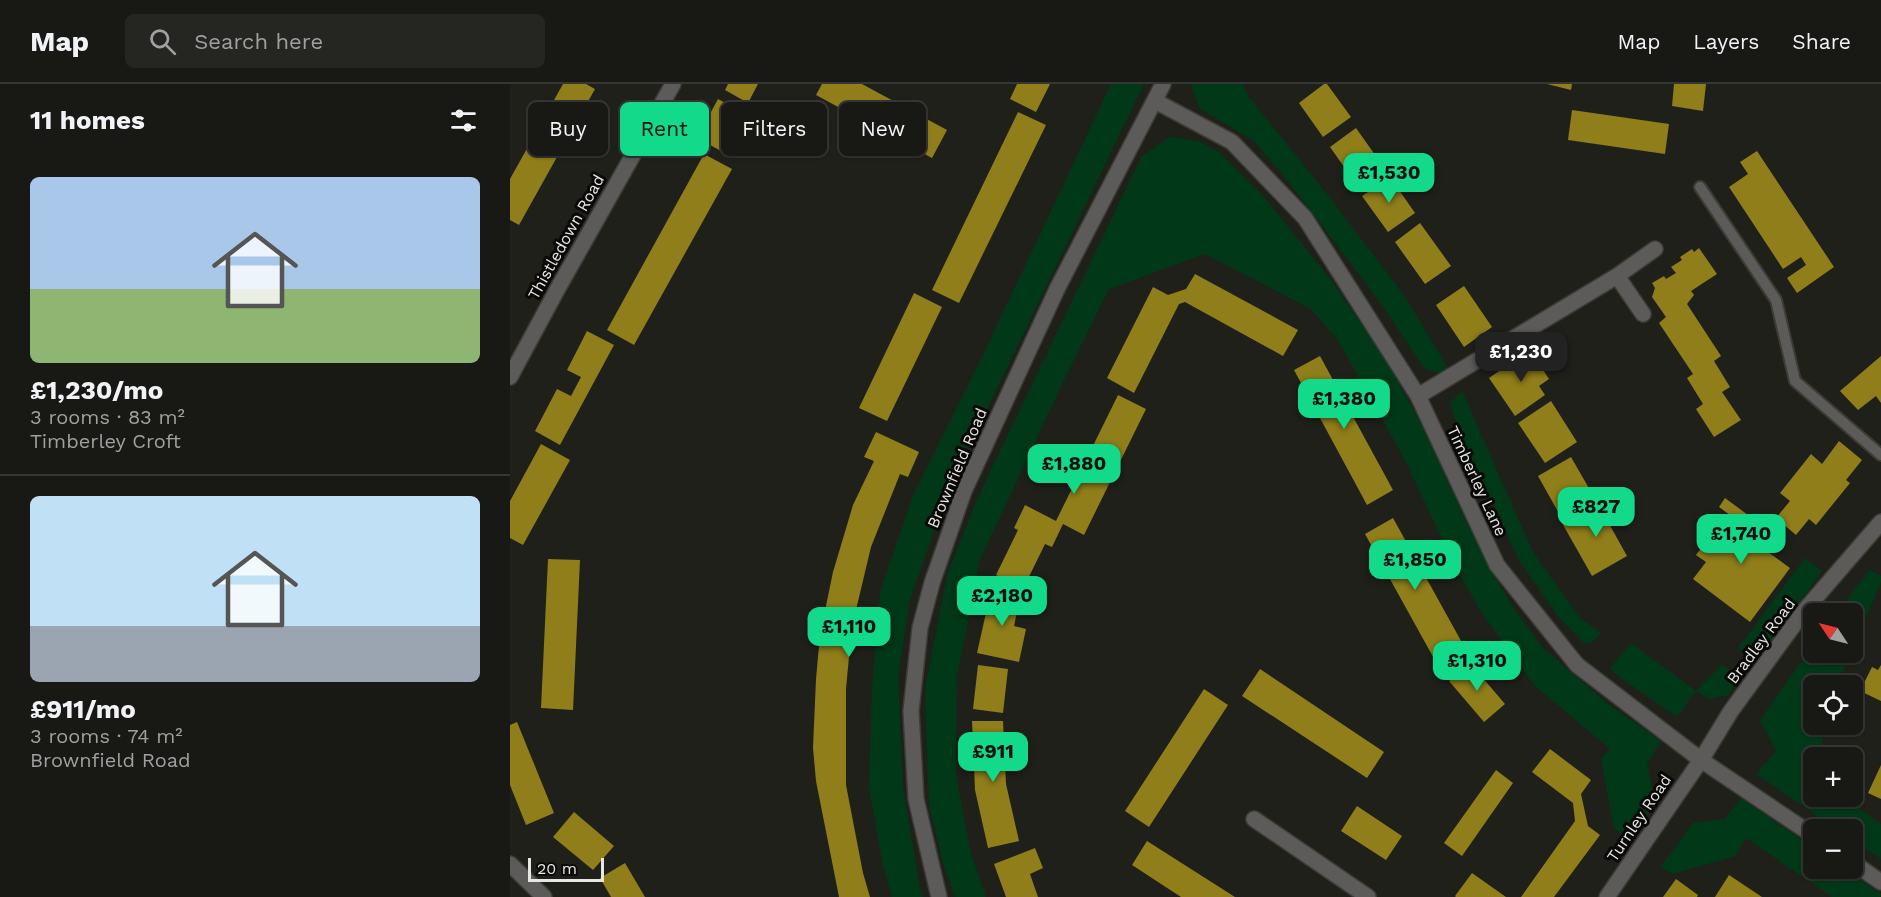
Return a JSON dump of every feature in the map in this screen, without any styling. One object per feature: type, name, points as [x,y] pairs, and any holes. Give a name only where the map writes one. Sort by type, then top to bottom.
[{"type":"street","name":"Thistledown Road","points":[[510,377],[674,84]]},
{"type":"street","name":"Brownfield Road","points":[[939,897],[916,799],[910,711],[920,628],[932,583],[964,491],[1052,299],[1163,84]]},
{"type":"street","name":"Timberley Lane","points":[[1155,101],[1232,141],[1305,218],[1418,396],[1497,565],[1577,665],[1701,759],[1803,829]]},
{"type":"street","points":[[1418,396],[1617,276],[1656,249]]},
{"type":"street","points":[[1617,276],[1642,314]]},
{"type":"street","name":"Bradley Road","points":[[1701,759],[1731,711],[1804,611],[1881,522]]},
{"type":"street","name":"Turnley Road","points":[[1607,897],[1701,759]]},
{"type":"street","points":[[1254,819],[1368,897]]},
{"type":"street","points":[[510,864],[544,897]]},
{"type":"street","points":[[1863,870],[1881,882]]},
{"type":"lane","points":[[1700,187],[1776,300],[1795,381],[1881,455]]},
{"type":"green space","points":[[1111,84],[1144,84],[950,486],[910,600],[898,676],[903,787],[923,897],[892,897],[883,866],[869,788],[872,687],[880,592],[914,493],[979,363]]},
{"type":"green space","points":[[1191,84],[1243,84],[1248,96],[1324,190],[1406,298],[1449,370],[1438,373],[1424,368],[1380,302],[1288,181],[1254,141],[1199,108]]},
{"type":"green space","points":[[1170,137],[1199,141],[1219,152],[1265,198],[1331,280],[1383,355],[1423,427],[1467,524],[1510,603],[1543,648],[1608,704],[1661,741],[1647,763],[1655,806],[1627,839],[1614,828],[1601,759],[1610,749],[1534,685],[1480,610],[1451,559],[1404,458],[1337,339],[1311,309],[1205,254],[1109,289],[979,562],[957,678],[956,776],[971,854],[986,897],[955,897],[944,867],[929,805],[925,689],[947,575],[978,497],[1141,157]]},
{"type":"green space","points":[[1462,391],[1533,552],[1580,618],[1601,633],[1590,644],[1583,642],[1556,614],[1519,560],[1460,435],[1450,403]]},
{"type":"green space","points":[[1805,558],[1822,571],[1756,661],[1738,648]]},
{"type":"green space","points":[[1870,570],[1881,576],[1881,582],[1863,624],[1863,603],[1844,603]]},
{"type":"green space","points":[[1631,643],[1696,691],[1677,717],[1610,668]]},
{"type":"green space","points":[[1803,659],[1803,663],[1847,663],[1841,675],[1803,675],[1803,735],[1823,735],[1822,747],[1803,747],[1803,806],[1756,774],[1776,751],[1760,720]]},
{"type":"green space","points":[[1722,664],[1740,678],[1728,695],[1709,699],[1696,691]]},
{"type":"green space","points":[[1741,798],[1803,841],[1803,877],[1746,838],[1735,856],[1672,874],[1661,867],[1693,823],[1725,819]]},
{"type":"green space","points":[[1805,807],[1856,807],[1881,824],[1881,859],[1863,847],[1863,819],[1822,819]]},
{"type":"green space","points":[[1806,879],[1859,879],[1881,894],[1881,897],[1832,897]]},
{"type":"building","points":[[563,84],[586,84],[595,89],[588,102],[553,102]]},
{"type":"building","points":[[728,84],[758,84],[749,102],[725,90]]},
{"type":"building","points":[[822,84],[862,84],[895,102],[839,102],[839,107],[816,95]]},
{"type":"building","points":[[1017,84],[1050,84],[1036,112],[1010,99]]},
{"type":"building","points":[[1327,84],[1351,117],[1323,137],[1299,103]]},
{"type":"building","points":[[1547,84],[1572,84],[1571,90]]},
{"type":"building","points":[[1674,84],[1706,84],[1703,111],[1672,106]]},
{"type":"building","points":[[718,99],[724,102],[721,102],[721,151],[709,144],[709,116]]},
{"type":"building","points":[[1572,110],[1669,124],[1665,154],[1568,140]]},
{"type":"building","points":[[1018,112],[1046,125],[959,303],[932,290]]},
{"type":"building","points":[[926,119],[947,130],[932,158],[926,155]]},
{"type":"building","points":[[1356,128],[1385,169],[1359,188],[1330,147]]},
{"type":"building","points":[[528,147],[528,156],[558,156],[519,225],[510,220],[510,179]]},
{"type":"building","points":[[1757,151],[1834,267],[1797,293],[1787,278],[1806,265],[1801,257],[1783,269],[1729,187],[1748,174],[1740,162]]},
{"type":"building","points":[[703,156],[708,156],[732,169],[634,345],[607,330]]},
{"type":"building","points":[[1390,177],[1415,213],[1388,232],[1362,196]]},
{"type":"building","points":[[1420,223],[1451,266],[1425,284],[1395,242]]},
{"type":"building","points":[[1699,248],[1717,274],[1691,291],[1694,295],[1687,304],[1721,356],[1714,361],[1730,387],[1722,392],[1741,420],[1714,437],[1696,409],[1703,404],[1687,378],[1693,374],[1659,323],[1666,317],[1652,297],[1655,288],[1652,283],[1664,276],[1666,279],[1676,273],[1671,267],[1682,260],[1680,257],[1692,249],[1694,252]]},
{"type":"building","points":[[1195,274],[1298,330],[1283,356],[1185,302],[1179,304],[1134,393],[1107,378],[1153,287],[1168,295],[1186,289]]},
{"type":"building","points":[[1464,286],[1492,327],[1464,347],[1436,305]]},
{"type":"building","points":[[914,293],[942,307],[887,421],[859,408]]},
{"type":"building","points":[[587,331],[614,345],[560,445],[535,431],[557,389],[571,396],[581,377],[567,370]]},
{"type":"building","points":[[1530,350],[1549,379],[1539,386],[1545,395],[1515,416],[1489,378]]},
{"type":"building","points":[[1320,356],[1393,490],[1367,505],[1294,370]]},
{"type":"building","points":[[1881,356],[1881,403],[1876,396],[1858,410],[1840,391]]},
{"type":"building","points":[[1118,395],[1146,409],[1084,535],[1063,524],[1052,547],[1045,544],[1023,589],[996,575],[1018,530],[1014,528],[1025,505],[1056,521]]},
{"type":"building","points":[[1551,401],[1577,442],[1545,463],[1518,423]]},
{"type":"building","points":[[876,432],[919,452],[908,477],[900,474],[871,547],[855,614],[846,689],[846,785],[863,873],[870,897],[839,897],[816,781],[813,748],[816,679],[820,635],[833,572],[853,505],[874,461],[864,457]]},
{"type":"building","points":[[1839,441],[1862,460],[1846,480],[1850,483],[1816,525],[1809,519],[1796,535],[1776,518],[1790,501],[1780,493],[1811,454],[1822,464]]},
{"type":"building","points":[[541,444],[570,460],[523,545],[510,538],[510,501]]},
{"type":"building","points":[[1571,457],[1594,497],[1561,517],[1538,476]]},
{"type":"building","points":[[1725,498],[1771,532],[1760,546],[1790,568],[1750,622],[1693,579],[1706,562],[1696,555],[1711,535],[1721,543],[1738,521],[1719,507]]},
{"type":"building","points":[[1599,502],[1603,509],[1614,503],[1619,513],[1607,520],[1627,556],[1592,576],[1562,523]]},
{"type":"building","points":[[1393,518],[1465,648],[1437,664],[1365,534]]},
{"type":"building","points":[[548,559],[580,560],[573,710],[541,708]]},
{"type":"building","points":[[992,586],[1021,593],[1014,626],[1026,629],[1019,662],[977,653]]},
{"type":"building","points":[[1470,663],[1505,704],[1484,722],[1449,681]]},
{"type":"building","points":[[978,665],[1008,669],[1003,713],[973,709]]},
{"type":"building","points":[[1881,665],[1881,701],[1863,692],[1863,685],[1872,667],[1878,670]]},
{"type":"building","points":[[1260,669],[1384,752],[1367,778],[1242,696]]},
{"type":"building","points":[[1204,689],[1228,705],[1149,827],[1125,811]]},
{"type":"building","points":[[972,721],[1003,721],[1006,784],[1019,841],[988,848],[975,790]]},
{"type":"building","points":[[517,722],[554,813],[526,825],[510,785],[510,725]]},
{"type":"building","points":[[1550,749],[1591,780],[1581,794],[1588,826],[1600,835],[1554,897],[1521,897],[1575,821],[1573,803],[1532,772]]},
{"type":"building","points":[[1881,765],[1881,799],[1868,793]]},
{"type":"building","points":[[1496,770],[1513,783],[1462,856],[1444,843]]},
{"type":"building","points":[[1357,806],[1402,836],[1386,860],[1341,831]]},
{"type":"building","points":[[574,812],[614,846],[593,870],[553,837]]},
{"type":"building","points":[[1147,841],[1235,897],[1181,897],[1132,865]]},
{"type":"building","points":[[1035,848],[1043,868],[1030,874],[1038,897],[1006,897],[994,864]]},
{"type":"building","points":[[625,863],[645,897],[611,897],[600,878]]},
{"type":"building","points":[[1472,873],[1506,897],[1456,897]]},
{"type":"building","points":[[1729,875],[1762,897],[1715,897]]},
{"type":"building","points":[[1676,879],[1698,895],[1697,897],[1663,897]]}]
